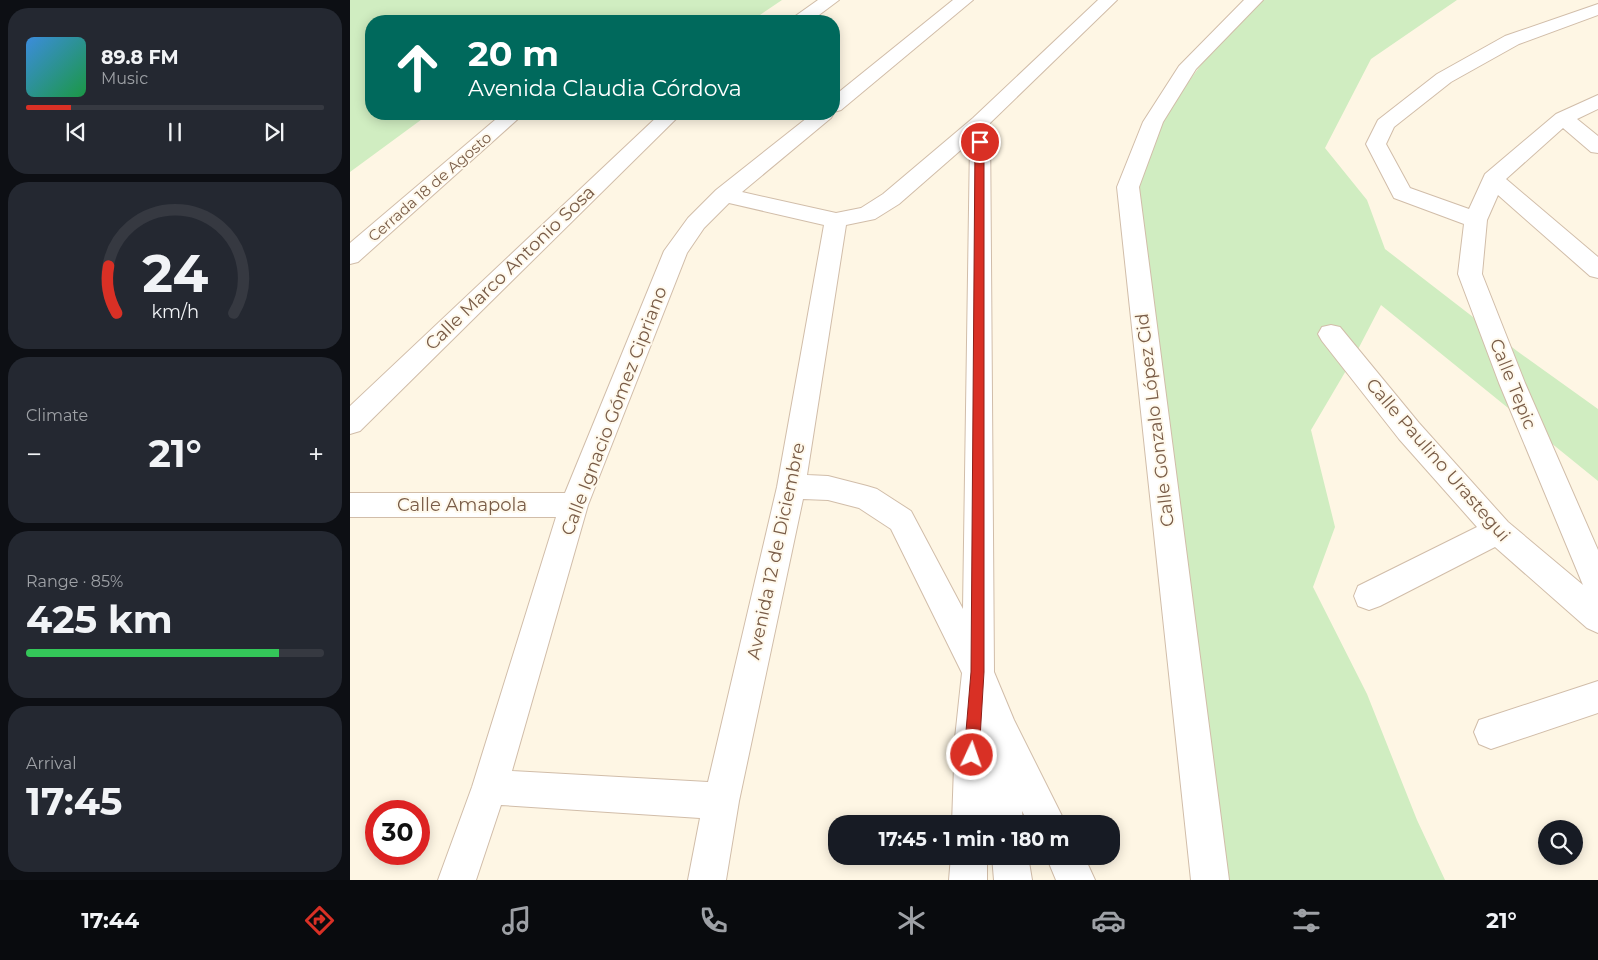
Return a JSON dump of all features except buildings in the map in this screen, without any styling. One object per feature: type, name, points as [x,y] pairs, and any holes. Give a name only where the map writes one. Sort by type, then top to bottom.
[{"type":"street","points":[[809,15],[830,0]]},
{"type":"street","points":[[724,195],[836,220],[867,214],[891,199],[980,122],[1108,0]]},
{"type":"street","name":"Calle Gonzalo López Cid","points":[[1210,880],[1128,186],[1153,122],[1189,66],[1254,0]]},
{"type":"street","points":[[840,101],[960,1]]},
{"type":"street","points":[[1476,220],[1402,193],[1376,144],[1385,124],[1444,78],[1512,40],[1598,9]]},
{"type":"street","points":[[1598,101],[1563,118],[1493,179],[1598,270]]},
{"type":"street","points":[[1563,118],[1598,147]]},
{"type":"street","name":"Cerrada 18 de Agosto","points":[[350,256],[507,120]]},
{"type":"street","name":"Calle Marco Antonio Sosa","points":[[350,423],[666,120]]},
{"type":"street","name":"Calle Ignacio Gómez Cipriano","points":[[457,880],[490,787],[574,505],[676,251],[696,223],[724,195],[817,120]]},
{"type":"street","points":[[980,122],[978,672],[987,734],[1003,815]]},
{"type":"street","name":"Calle Tepic","points":[[1493,179],[1476,220],[1470,274],[1512,383],[1598,585]]},
{"type":"street","name":"Avenida 12 de Diciembre","points":[[707,880],[721,801],[791,487],[836,220]]},
{"type":"street","name":"Calle Paulino Urastegui","points":[[1331,334],[1409,432],[1498,531],[1598,618]]},
{"type":"street","points":[[791,487],[828,488],[867,498],[900,520],[978,672]]},
{"type":"street","name":"Calle Amapola","points":[[350,505],[574,505]]},
{"type":"street","points":[[1369,596],[1498,531]]},
{"type":"street","points":[[1491,732],[1598,697]]},
{"type":"street","points":[[972,815],[987,734]]},
{"type":"street","points":[[987,734],[1042,815]]},
{"type":"street","points":[[490,787],[721,801]]},
{"type":"street","points":[[968,880],[969,865]]},
{"type":"street","points":[[1011,865],[1013,880]]},
{"type":"street","points":[[1068,865],[1076,880]]},
{"type":"green space","points":[[350,0],[782,0],[760,15],[365,15],[365,120],[421,120],[350,172]]},
{"type":"green space","points":[[1252,0],[1457,0],[1371,59],[1325,148],[1367,200],[1385,249],[1517,351],[1598,409],[1598,481],[1381,305],[1354,357],[1311,430],[1335,527],[1313,587],[1367,694],[1417,820],[1445,880],[1217,880],[1145,297],[1139,180],[1168,110],[1246,3]]},
{"type":"route","points":[[972,755],[978,672],[980,142]]}]
